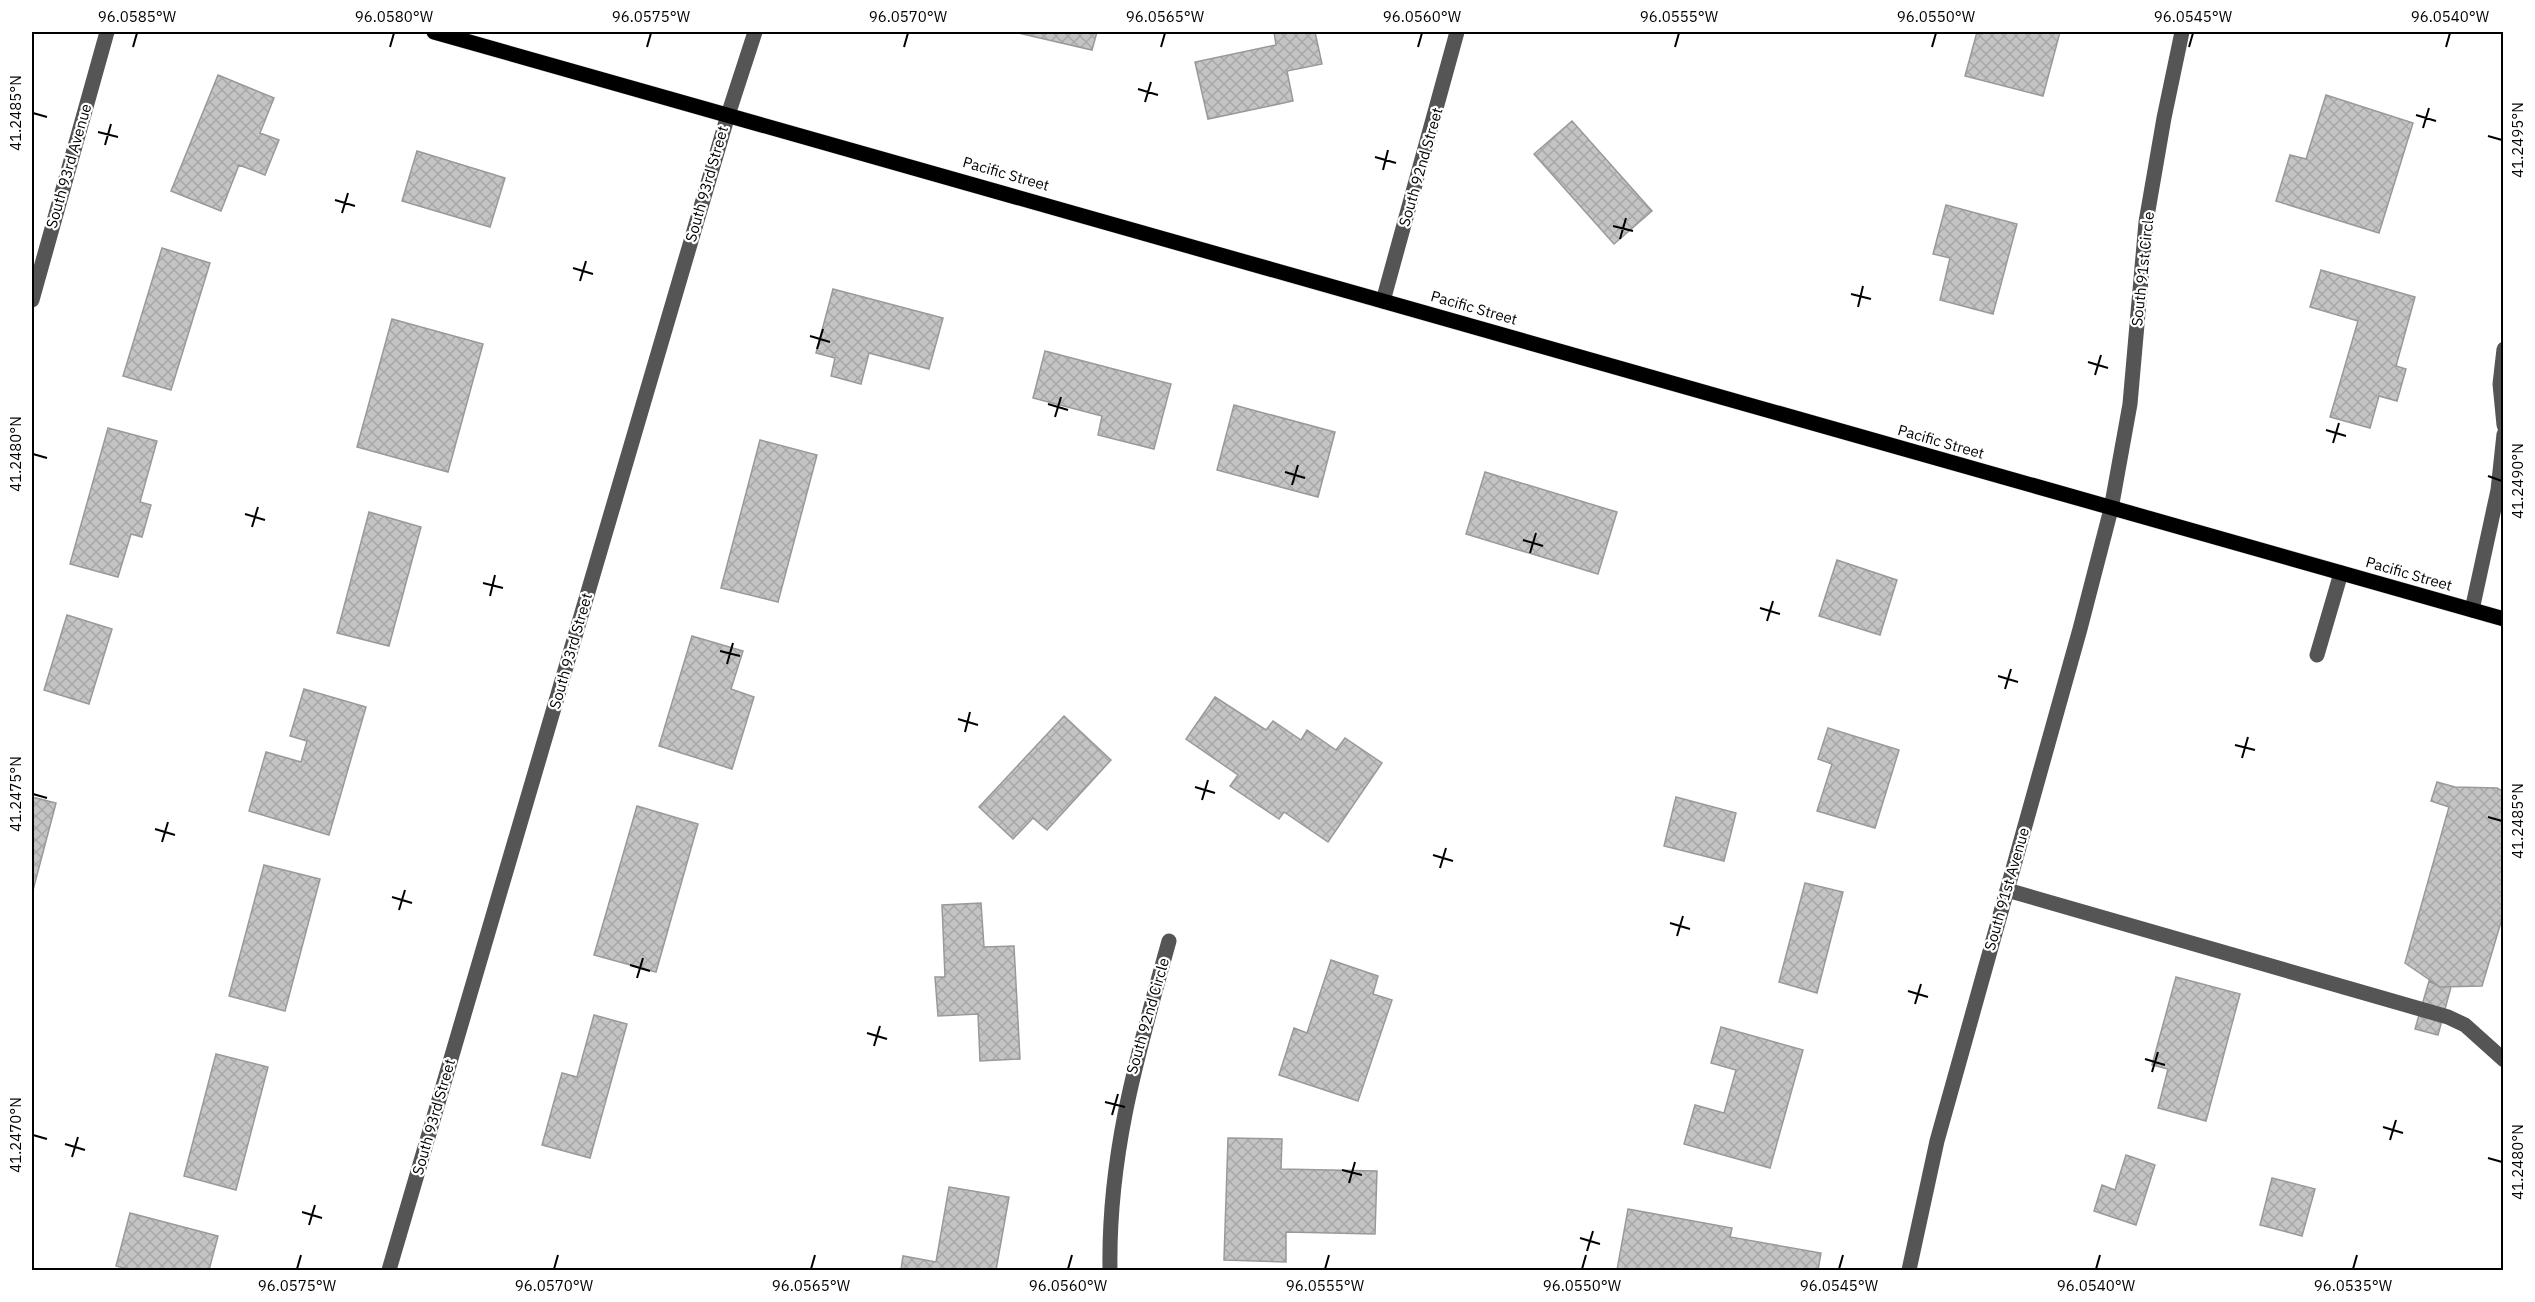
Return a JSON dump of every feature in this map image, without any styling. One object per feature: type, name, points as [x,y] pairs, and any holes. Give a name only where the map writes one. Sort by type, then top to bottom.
[{"type":"main road","name":"Pacific Street","points":[[434,32],[2504,619]]},
{"type":"street","name":"South 93rd Avenue","points":[[32,300],[107,32]]},
{"type":"street","name":"South 93rd Street","points":[[389,1270],[728,115],[755,32]]},
{"type":"street","name":"South 92nd Street","points":[[1383,301],[1457,32]]},
{"type":"street","name":"South 91st Circle","points":[[2111,509],[2130,404],[2146,222],[2182,32]]},
{"type":"street","points":[[2504,349],[2500,384],[2504,425]]},
{"type":"street","points":[[2472,610],[2498,490],[2504,434]]},
{"type":"street","name":"South 91st Avenue","points":[[1909,1270],[1937,1141],[2080,629],[2111,509]]},
{"type":"street","points":[[2317,655],[2341,573]]},
{"type":"street","points":[[2007,890],[2448,1017],[2480,1037],[2501,1059]]},
{"type":"street","name":"South 92nd Circle","points":[[1110,1270],[1114,1167],[1131,1080],[1169,941]]},
{"type":"building","points":[[1014,32],[1097,32],[1092,50]]},
{"type":"building","points":[[1274,32],[1315,32],[1322,64],[1287,71],[1293,101],[1208,119],[1195,62],[1276,45]]},
{"type":"building","points":[[1977,32],[2060,32],[2043,96],[1965,76]]},
{"type":"building","points":[[218,75],[274,98],[260,133],[279,140],[265,175],[239,165],[221,211],[171,191]]},
{"type":"building","points":[[2326,95],[2413,123],[2379,233],[2276,201],[2290,155],[2306,159]]},
{"type":"building","points":[[1572,121],[1652,211],[1614,244],[1534,154]]},
{"type":"building","points":[[417,151],[505,178],[490,227],[402,201]]},
{"type":"building","points":[[1946,205],[2017,224],[1993,314],[1940,300],[1950,258],[1933,254]]},
{"type":"building","points":[[162,248],[210,263],[171,390],[123,376]]},
{"type":"building","points":[[2321,270],[2415,297],[2396,366],[2406,369],[2397,401],[2379,396],[2370,428],[2330,417],[2358,321],[2310,307]]},
{"type":"building","points":[[833,289],[943,318],[929,369],[869,353],[861,384],[831,376],[835,358],[816,353]]},
{"type":"building","points":[[392,319],[483,344],[448,472],[357,447]]},
{"type":"building","points":[[1045,351],[1171,384],[1154,449],[1098,435],[1102,416],[1033,398]]},
{"type":"building","points":[[1234,405],[1335,432],[1318,497],[1217,470]]},
{"type":"building","points":[[108,428],[157,441],[140,502],[151,505],[142,537],[131,534],[118,577],[70,564]]},
{"type":"building","points":[[760,440],[817,455],[778,602],[721,588]]},
{"type":"building","points":[[1485,472],[1617,512],[1598,574],[1466,534]]},
{"type":"building","points":[[369,512],[421,527],[389,646],[337,633]]},
{"type":"building","points":[[1837,560],[1897,580],[1880,635],[1819,616]]},
{"type":"building","points":[[67,615],[112,629],[89,704],[44,690]]},
{"type":"building","points":[[692,636],[743,651],[731,689],[754,697],[732,769],[659,746]]},
{"type":"building","points":[[304,689],[366,707],[329,835],[249,811],[266,752],[301,762],[307,741],[290,736]]},
{"type":"building","points":[[1215,697],[1266,730],[1273,721],[1301,740],[1307,730],[1336,750],[1345,738],[1382,763],[1328,842],[1284,812],[1279,819],[1230,786],[1238,775],[1186,739]]},
{"type":"building","points":[[1064,716],[1111,760],[1047,830],[1033,818],[1013,839],[979,807]]},
{"type":"building","points":[[1828,728],[1899,750],[1875,828],[1817,811],[1832,764],[1818,759]]},
{"type":"building","points":[[2437,782],[2455,787],[2497,788],[2504,792],[2504,912],[2482,986],[2440,987],[2405,963],[2449,807],[2431,801]]},
{"type":"building","points":[[32,797],[56,803],[32,894]]},
{"type":"building","points":[[1676,797],[1736,813],[1724,861],[1664,846]]},
{"type":"building","points":[[637,806],[698,824],[656,972],[594,955]]},
{"type":"building","points":[[264,865],[320,879],[285,1011],[229,996]]},
{"type":"building","points":[[1805,883],[1843,892],[1817,993],[1779,982]]},
{"type":"building","points":[[981,903],[984,947],[1014,946],[1020,1059],[980,1061],[978,1014],[938,1016],[935,977],[945,977],[942,905]]},
{"type":"building","points":[[1331,960],[1378,976],[1373,994],[1392,1000],[1358,1101],[1279,1075],[1294,1028],[1307,1033]]},
{"type":"building","points":[[2176,977],[2240,994],[2206,1121],[2158,1108],[2168,1069],[2152,1065]]},
{"type":"building","points":[[2429,981],[2440,987],[2451,987],[2438,1035],[2415,1029]]},
{"type":"building","points":[[594,1015],[627,1024],[590,1158],[542,1145],[562,1073],[577,1077]]},
{"type":"building","points":[[1721,1027],[1803,1050],[1770,1168],[1684,1144],[1695,1105],[1724,1113],[1736,1070],[1711,1063]]},
{"type":"building","points":[[216,1054],[268,1067],[236,1190],[184,1176]]},
{"type":"building","points":[[1228,1138],[1282,1139],[1281,1169],[1377,1171],[1375,1234],[1286,1232],[1286,1262],[1224,1260]]},
{"type":"building","points":[[2126,1155],[2155,1165],[2136,1225],[2094,1211],[2102,1185],[2115,1190]]},
{"type":"building","points":[[2272,1178],[2315,1189],[2302,1236],[2260,1225]]},
{"type":"building","points":[[949,1187],[1009,1197],[996,1270],[901,1270],[903,1256],[936,1262]]},
{"type":"building","points":[[1628,1209],[1732,1228],[1730,1237],[1821,1253],[1818,1270],[1617,1270]]},
{"type":"building","points":[[130,1213],[218,1236],[209,1270],[132,1270],[116,1266]]}]
